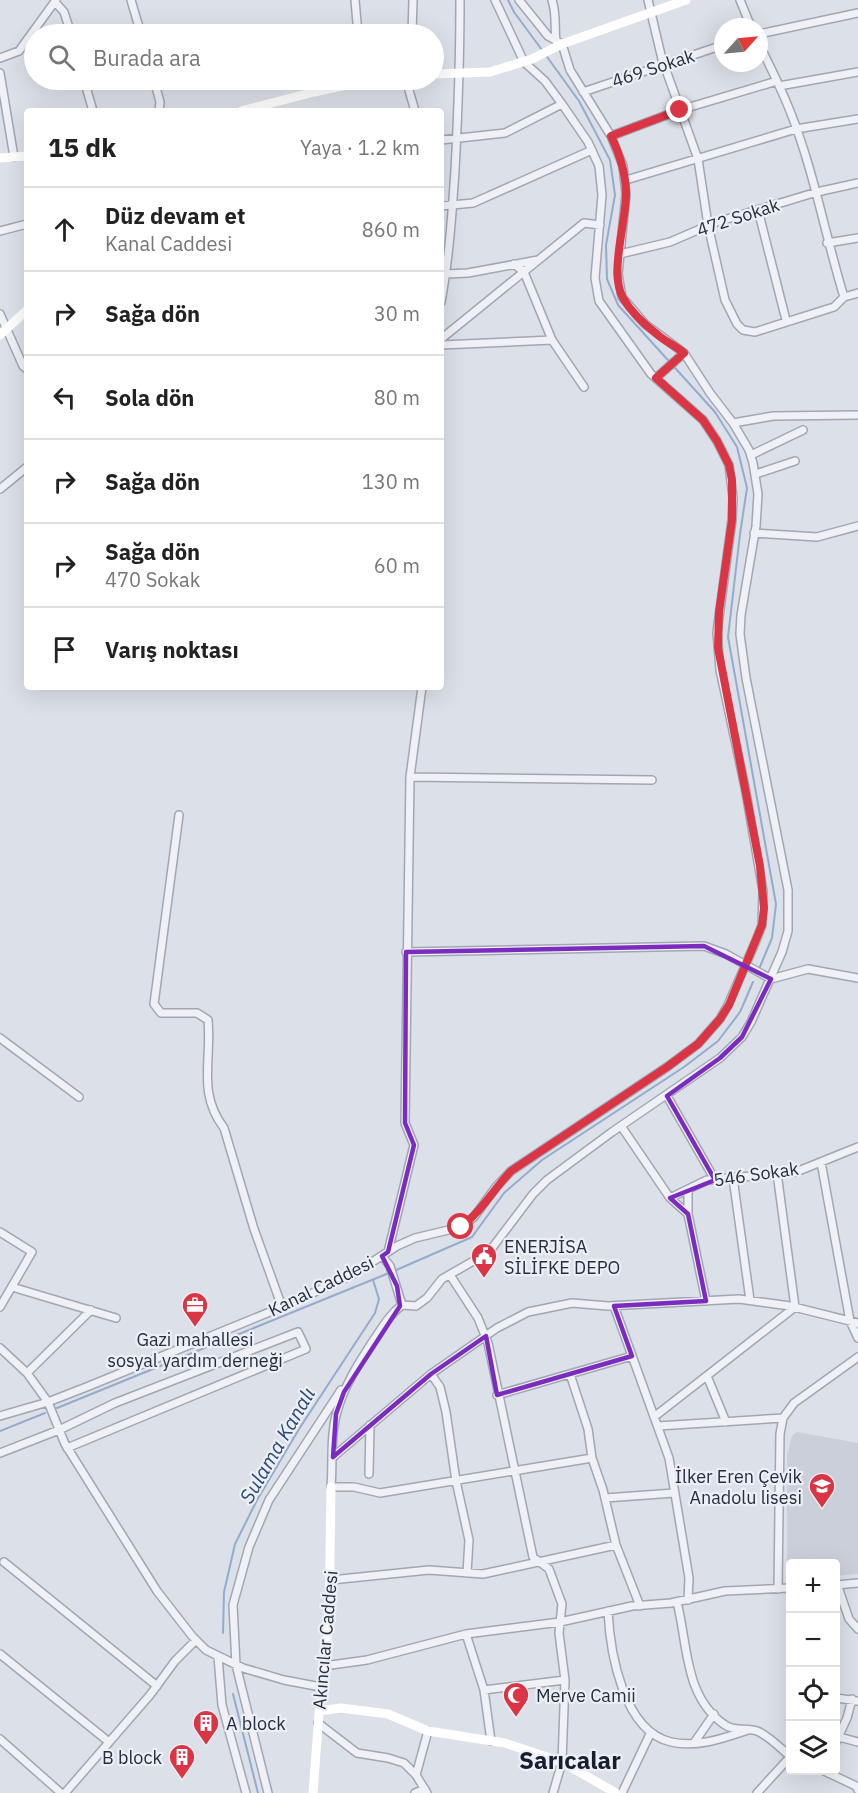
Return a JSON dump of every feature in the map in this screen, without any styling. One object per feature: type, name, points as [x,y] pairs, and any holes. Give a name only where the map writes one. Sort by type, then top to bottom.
[{"type":"street","points":[[132,0],[138,24]]},
{"type":"street","points":[[355,0],[357,24]]},
{"type":"street","points":[[412,0],[412,24]]},
{"type":"street","points":[[444,284],[452,205],[460,73],[460,0]]},
{"type":"street","points":[[495,0],[528,60]]},
{"type":"street","points":[[519,0],[548,36],[558,44]]},
{"type":"street","points":[[268,1793],[236,1665],[233,1605],[249,1546],[269,1500],[393,1311],[402,1305],[416,1306],[427,1298],[442,1279],[489,1252],[533,1194],[547,1180],[720,1058],[741,1037],[751,1022],[771,979],[788,931],[788,890],[741,642],[741,615],[758,494],[756,474],[751,455],[733,423],[684,353],[645,324],[622,297],[618,274],[625,213],[626,180],[611,136],[570,70],[558,44],[556,16],[552,0]]},
{"type":"street","points":[[648,0],[663,64],[698,159],[708,225],[725,300],[737,324],[743,330],[755,332],[786,320],[834,307],[844,297],[858,292]]},
{"type":"street","points":[[444,74],[490,72],[528,60],[558,44],[686,0]]},
{"type":"street","points":[[740,0],[747,18]]},
{"type":"street","points":[[38,24],[55,1],[64,12],[68,24]]},
{"type":"street","points":[[768,32],[858,13]]},
{"type":"street","points":[[0,58],[19,51],[24,44]]},
{"type":"street","name":"469 Sokak","points":[[583,92],[714,48]]},
{"type":"street","name":"Kanal Caddesi","points":[[0,1416],[48,1402],[282,1307],[352,1275],[415,1238],[461,1227],[474,1217],[496,1186],[511,1171],[698,1044],[729,1005],[762,925],[764,908],[760,866],[718,648],[719,612],[732,520],[732,480],[724,453],[710,429],[645,366],[599,301],[595,278],[602,179],[592,150],[562,104],[528,60]]},
{"type":"street","points":[[768,63],[796,129],[817,192],[827,243],[844,297]]},
{"type":"street","points":[[611,136],[680,110],[778,84],[858,72]]},
{"type":"street","points":[[0,73],[14,157]]},
{"type":"street","points":[[87,90],[92,108]]},
{"type":"street","points":[[157,90],[159,108]]},
{"type":"street","points":[[260,108],[327,90]]},
{"type":"street","points":[[409,90],[414,108]]},
{"type":"street","points":[[444,140],[505,133],[562,104]]},
{"type":"street","points":[[626,180],[796,129],[858,119]]},
{"type":"street","points":[[444,205],[473,203],[592,150]]},
{"type":"street","points":[[0,158],[24,156]]},
{"type":"street","name":"472 Sokak","points":[[620,254],[670,242],[708,225],[817,192],[858,183]]},
{"type":"street","points":[[758,210],[786,320]]},
{"type":"street","points":[[444,337],[584,223],[600,225]]},
{"type":"street","points":[[0,231],[24,225]]},
{"type":"street","points":[[827,243],[858,238]]},
{"type":"street","points":[[446,274],[468,273],[539,260]]},
{"type":"street","points":[[514,264],[524,272],[552,340],[584,387]]},
{"type":"street","points":[[3,332],[24,313]]},
{"type":"street","points":[[0,314],[3,332],[24,367]]},
{"type":"street","points":[[444,345],[552,340]]},
{"type":"street","points":[[656,378],[684,353]]},
{"type":"street","points":[[733,423],[773,417],[858,416]]},
{"type":"street","points":[[751,455],[803,430]]},
{"type":"street","points":[[756,474],[795,461]]},
{"type":"street","points":[[0,489],[24,469]]},
{"type":"street","points":[[754,533],[817,537],[858,526]]},
{"type":"street","points":[[402,1305],[385,1254],[414,1145],[405,1123],[406,951],[410,777],[422,690]]},
{"type":"street","points":[[410,777],[652,780]]},
{"type":"street","points":[[179,815],[154,1004],[161,1013],[198,1013],[208,1020],[207,1096],[215,1116],[224,1128],[254,1229],[282,1307]]},
{"type":"street","points":[[406,951],[704,946],[726,954],[771,979],[808,969],[858,978]]},
{"type":"street","points":[[0,1038],[79,1097]]},
{"type":"street","points":[[668,1096],[715,1180]]},
{"type":"street","points":[[621,1126],[670,1198],[688,1214]]},
{"type":"street","name":"546 Sokak","points":[[670,1198],[706,1180],[796,1172],[858,1148]]},
{"type":"street","points":[[821,1162],[858,1338]]},
{"type":"street","points":[[777,1173],[795,1307]]},
{"type":"street","points":[[733,1178],[750,1300]]},
{"type":"street","points":[[688,1190],[688,1214],[706,1301]]},
{"type":"street","points":[[0,1232],[32,1252],[0,1307]]},
{"type":"street","points":[[450,1275],[478,1318],[486,1336],[533,1557],[549,1569],[562,1604],[559,1633],[564,1680],[562,1762],[553,1793]]},
{"type":"street","points":[[12,1287],[116,1318]]},
{"type":"street","points":[[333,1456],[431,1374],[486,1336],[528,1312],[572,1303],[614,1306],[750,1300],[795,1307],[854,1322]]},
{"type":"street","points":[[614,1306],[669,1458],[689,1578],[688,1600]]},
{"type":"street","points":[[654,1417],[795,1307]]},
{"type":"street","points":[[27,1373],[91,1310]]},
{"type":"street","points":[[0,1453],[59,1430],[115,1403],[298,1332],[306,1349],[67,1448]]},
{"type":"street","points":[[0,1348],[27,1373],[48,1402],[67,1448],[157,1591],[196,1640],[206,1650],[236,1665],[284,1680],[321,1686]]},
{"type":"street","points":[[497,1395],[632,1356]]},
{"type":"street","points":[[778,1589],[780,1434],[783,1418],[794,1403],[858,1357]]},
{"type":"street","points":[[354,1370],[336,1414],[331,1486],[354,1487],[380,1493],[592,1458]]},
{"type":"street","points":[[431,1374],[440,1387],[446,1412],[456,1481],[469,1540],[467,1573]]},
{"type":"street","points":[[570,1374],[588,1430],[592,1458],[605,1498],[616,1545],[640,1606]]},
{"type":"street","points":[[707,1376],[726,1422]]},
{"type":"street","points":[[658,1426],[783,1418]]},
{"type":"street","points":[[369,1474],[370,1425]]},
{"type":"street","name":"Akıncılar Caddesi","points":[[313,1793],[321,1686],[329,1624],[331,1486]]},
{"type":"street","points":[[605,1498],[674,1492]]},
{"type":"street","points":[[331,1580],[429,1569],[483,1574],[616,1545]]},
{"type":"street","points":[[4,1562],[157,1686]]},
{"type":"street","points":[[840,1584],[858,1582]]},
{"type":"street","points":[[324,1666],[367,1660],[466,1634],[560,1622],[608,1611],[688,1600],[725,1591],[786,1588]]},
{"type":"street","points":[[840,1595],[849,1619],[858,1629]]},
{"type":"street","points":[[677,1602],[691,1678],[708,1708],[727,1726],[759,1731],[786,1754]]},
{"type":"street","points":[[608,1611],[609,1632],[620,1685],[633,1714],[651,1732],[670,1742],[694,1743],[712,1742],[748,1730]]},
{"type":"street","points":[[466,1634],[484,1690],[491,1742]]},
{"type":"street","points":[[0,1739],[63,1793],[157,1686],[175,1661],[196,1640]]},
{"type":"street","points":[[0,1654],[109,1742]]},
{"type":"street","points":[[218,1657],[222,1705],[246,1793]]},
{"type":"street","points":[[484,1690],[564,1680]]},
{"type":"street","points":[[840,1698],[855,1700],[840,1733]]},
{"type":"street","points":[[319,1710],[341,1708],[388,1714],[428,1731],[505,1743],[562,1762],[616,1793]]},
{"type":"street","points":[[694,1743],[714,1714]]},
{"type":"street","points":[[318,1723],[357,1753],[404,1763],[416,1775],[426,1791],[415,1793]]},
{"type":"street","points":[[416,1775],[428,1731]]},
{"type":"street","points":[[622,1793],[651,1732]]},
{"type":"street","points":[[840,1740],[858,1742]]},
{"type":"street","points":[[757,1793],[786,1761]]},
{"type":"street","points":[[833,1775],[856,1786],[858,1790]]},
{"type":"highlighted area","points":[[704,946],[771,979],[742,1037],[720,1058],[667,1096],[715,1180],[670,1198],[688,1214],[706,1301],[614,1306],[632,1356],[497,1395],[486,1336],[431,1374],[333,1457],[336,1414],[344,1392],[400,1306],[397,1286],[382,1256],[388,1252],[414,1145],[405,1123],[406,952]]},
{"type":"shaded area","name":"İlker Eren Çevik Anadolu lisesi","points":[[797,1432],[858,1443],[858,1574],[840,1576],[840,1559],[787,1559],[787,1455],[792,1436]]},
{"type":"waterway","points":[[508,0],[542,50]]},
{"type":"waterway","points":[[545,54],[579,101],[610,160],[615,195],[606,245],[607,279],[618,305],[715,412],[737,447],[747,488],[728,637],[776,904],[772,938],[759,969]]},
{"type":"waterway","points":[[394,1271],[472,1237],[504,1193],[542,1160],[684,1067],[718,1041],[740,1012],[753,982]]},
{"type":"waterway","points":[[57,1408],[389,1273]]},
{"type":"waterway","name":"Sulama Kanalı","points":[[223,1633],[224,1592],[235,1544],[257,1500],[299,1429],[375,1313],[379,1299],[373,1280]]},
{"type":"waterway","points":[[0,1431],[45,1413]]},
{"type":"waterway","name":"Sulama Kanalı","points":[[233,1694],[258,1793]]},
{"type":"place","name":"ENERJİSA SİLİFKE DEPO","points":[[484,1279]]},
{"type":"place","name":"Gazi mahallesi sosyal yardım derneği","points":[[195,1328]]},
{"type":"place","name":"İlker Eren Çevik Anadolu lisesi","points":[[822,1509]]},
{"type":"place","name":"Merve Camii","points":[[516,1718]]},
{"type":"place","name":"A block","points":[[206,1746]]},
{"type":"place","name":"B block","points":[[182,1780]]},
{"type":"district","name":"Sarıcalar","points":[[570,1760]]},
{"type":"route","points":[[461,1227],[474,1217],[496,1186],[511,1171],[667,1067],[698,1044],[711,1031],[729,1005],[762,925],[764,908],[760,866],[720,670],[718,648],[719,612],[732,520],[733,498],[729,465],[703,420],[656,378],[684,353],[645,324],[622,297],[619,286],[626,180],[611,136],[680,110]]}]
